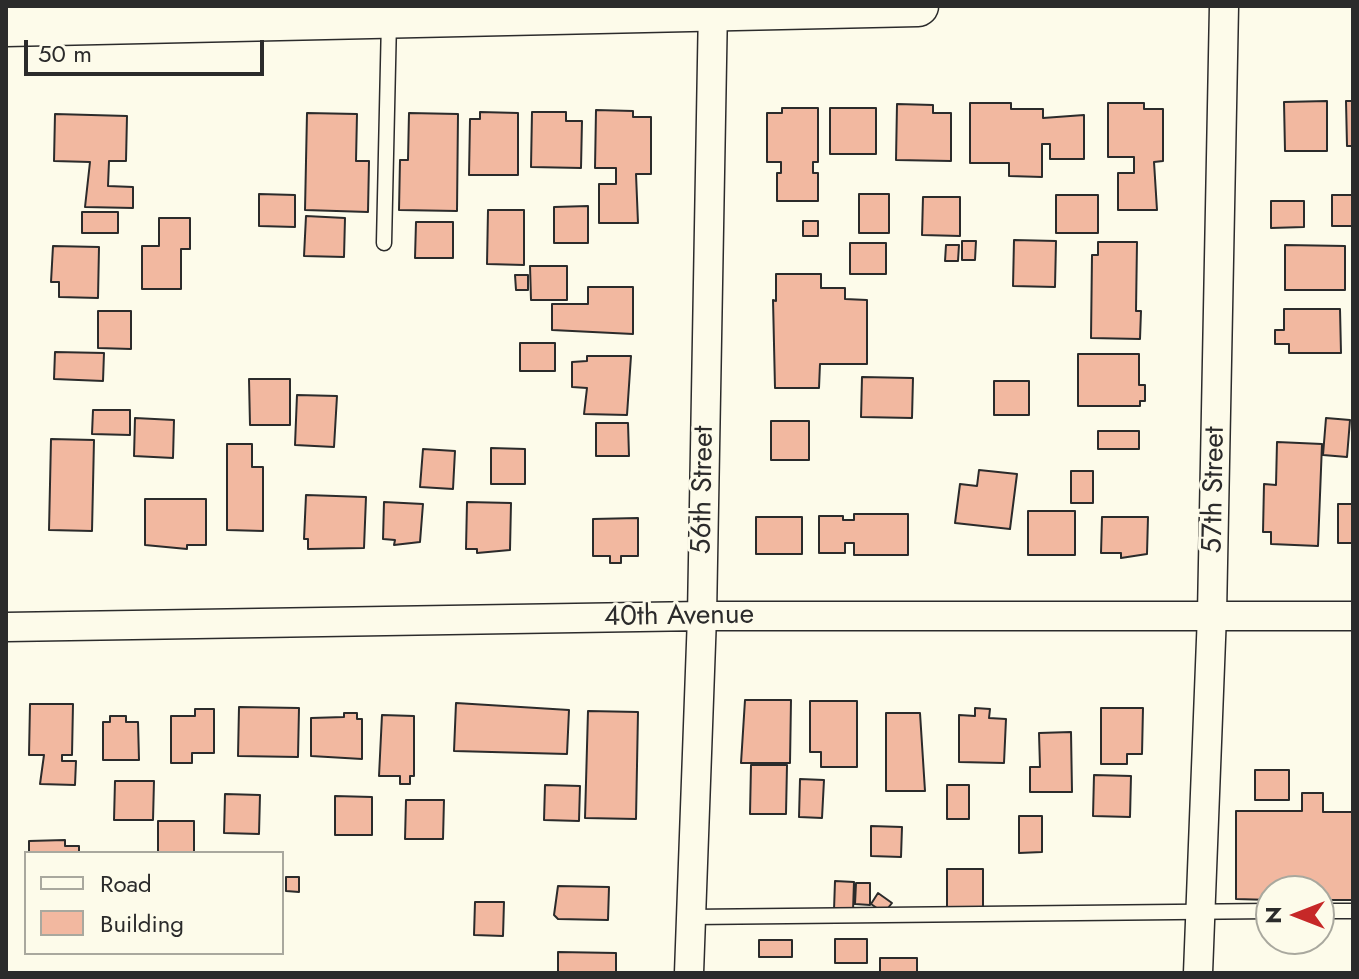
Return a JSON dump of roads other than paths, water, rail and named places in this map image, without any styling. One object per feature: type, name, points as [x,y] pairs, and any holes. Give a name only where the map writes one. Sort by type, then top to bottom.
[{"type":"main road","points":[[6,26],[713,8],[918,6]]},
{"type":"street","name":"57th Street","points":[[1198,973],[1212,614],[1224,6]]},
{"type":"street","name":"56th Street","points":[[689,973],[702,616],[713,8]]},
{"type":"street","name":"40th Avenue","points":[[6,627],[702,616],[1353,616]]},
{"type":"lane","points":[[384,243],[389,17]]},
{"type":"lane","points":[[691,917],[1255,911]]}]
